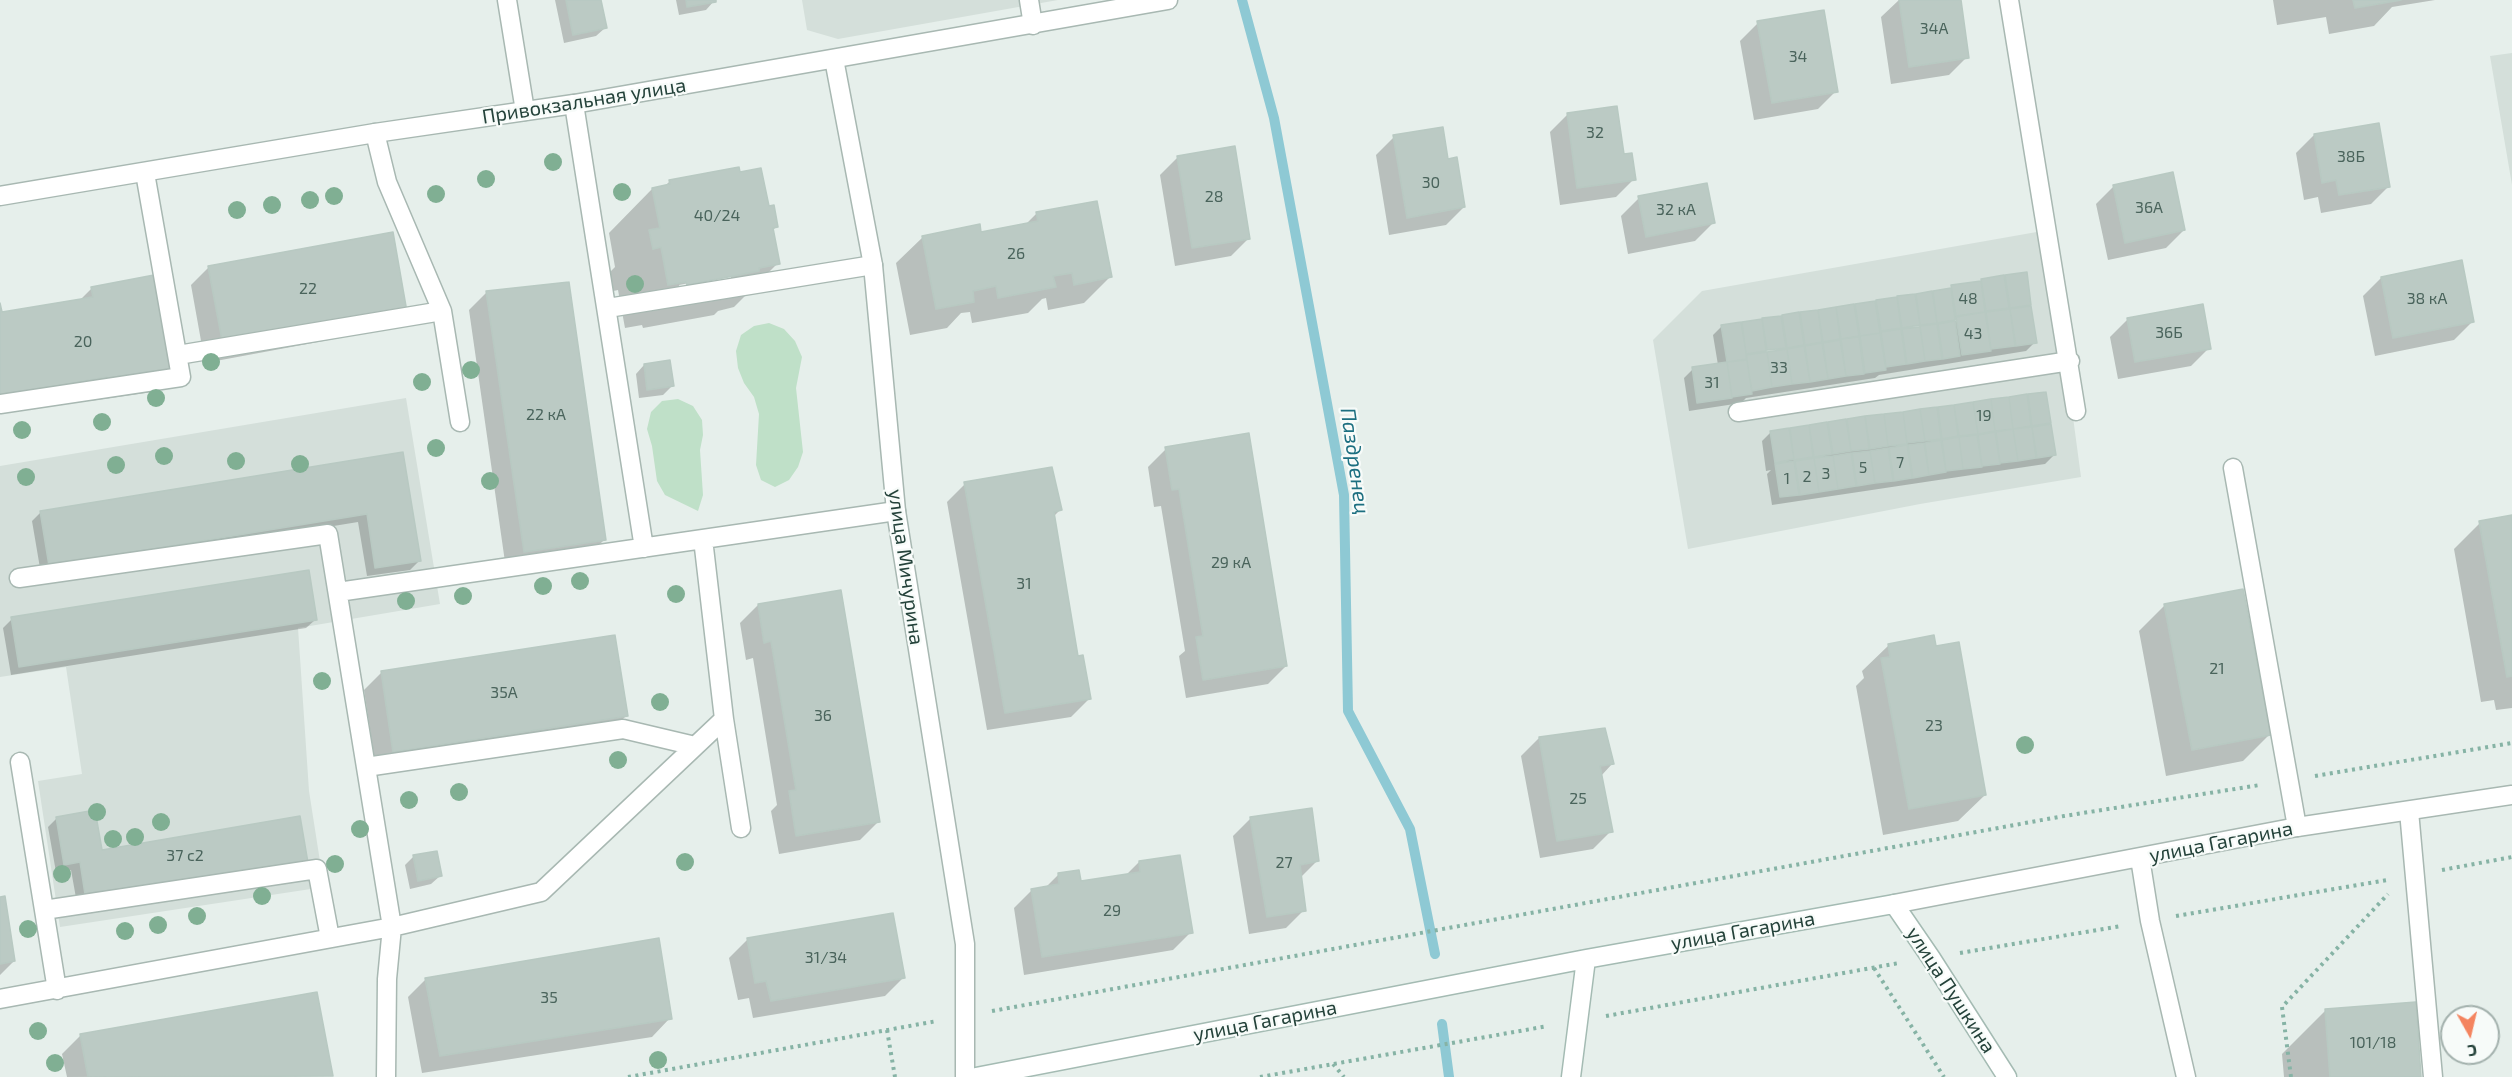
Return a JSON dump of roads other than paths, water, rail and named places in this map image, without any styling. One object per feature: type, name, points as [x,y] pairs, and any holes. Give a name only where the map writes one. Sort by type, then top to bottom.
[{"type":"street","points":[[507,0],[525,111]]},
{"type":"street","points":[[1029,0],[1032,25]]},
{"type":"street","name":"Привокзальная улица","points":[[0,196],[375,133],[574,104],[1168,0]]},
{"type":"street","points":[[2009,0],[2070,361],[2076,411]]},
{"type":"street","name":"улица Мичурина","points":[[834,59],[873,265],[896,511],[965,944],[965,1077]]},
{"type":"street","points":[[574,104],[608,308],[644,548]]},
{"type":"street","points":[[375,133],[387,182],[442,311],[460,422]]},
{"type":"street","points":[[0,404],[181,376],[145,173]]},
{"type":"street","points":[[608,308],[873,265]]},
{"type":"street","points":[[178,356],[442,311]]},
{"type":"street","points":[[1738,412],[2070,361]]},
{"type":"street","points":[[2233,468],[2297,827]]},
{"type":"street","points":[[338,592],[896,511]]},
{"type":"street","points":[[19,579],[328,534],[392,927],[387,979],[386,1077]]},
{"type":"street","points":[[703,539],[724,719],[741,828]]},
{"type":"street","points":[[0,999],[392,927],[541,892],[724,719]]},
{"type":"street","points":[[366,767],[623,729],[695,746]]},
{"type":"street","points":[[20,762],[57,990]]},
{"type":"street","name":"улица Гагарина","points":[[976,1077],[1586,959],[1894,904],[2297,827],[2512,795]]},
{"type":"street","points":[[2409,811],[2409,876],[2433,1077]]},
{"type":"street","points":[[2140,858],[2150,921],[2186,1077]]},
{"type":"street","points":[[44,910],[317,869],[330,938]]},
{"type":"street","name":"улица Пушкина","points":[[1894,904],[2007,1077]]},
{"type":"street","points":[[1571,1077],[1586,959]]},
{"type":"waterway","name":"Паздренец","points":[[1242,0],[1274,118],[1344,495],[1348,711],[1410,829],[1435,954]]},
{"type":"waterway","name":"Паздренец","points":[[1442,1024],[1449,1077]]}]
